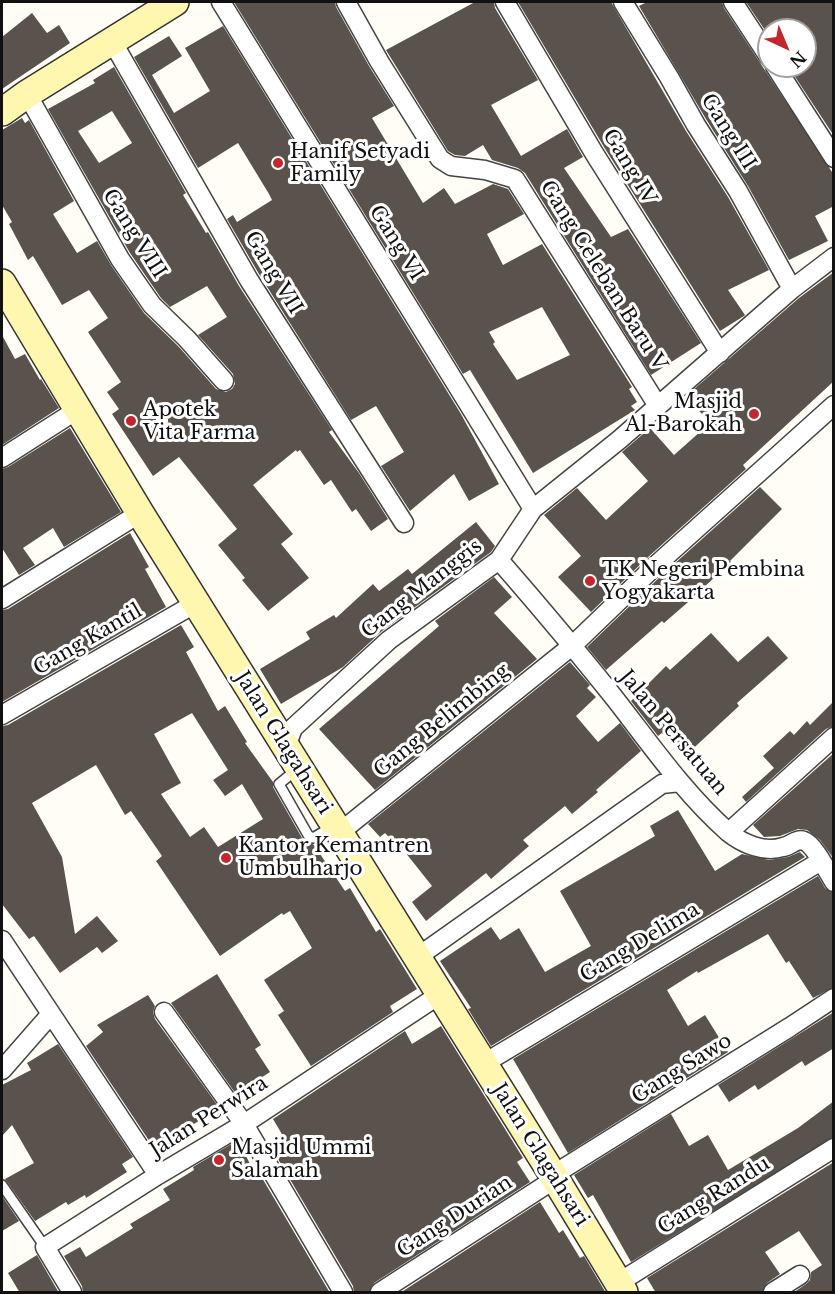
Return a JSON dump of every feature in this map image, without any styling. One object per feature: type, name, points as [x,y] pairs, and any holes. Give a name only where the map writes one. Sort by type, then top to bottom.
[{"type":"street","points":[[2,112],[175,2]]},
{"type":"street","name":"Gang VI","points":[[221,2],[533,509]]},
{"type":"street","name":"Gang Celeban Baru V","points":[[346,2],[379,61],[440,159],[451,166],[485,170],[515,179],[658,406]]},
{"type":"street","name":"Gang IV","points":[[505,2],[655,254],[720,353]]},
{"type":"street","name":"Gang III","points":[[623,2],[738,191],[792,289]]},
{"type":"street","points":[[733,2],[757,39]]},
{"type":"street","name":"Gang VII","points":[[112,41],[249,280],[404,524]]},
{"type":"street","points":[[783,78],[834,159]]},
{"type":"street","name":"Gang VIII","points":[[27,94],[120,259],[152,305],[187,339],[224,381]]},
{"type":"street","name":"Gang Manggis","points":[[286,747],[293,728],[389,640],[499,560],[533,509],[658,406],[792,289],[834,257]]},
{"type":"street","name":"Jalan Glagahsari","points":[[2,283],[140,513],[621,1288]]},
{"type":"street","name":"Gang Belimbing","points":[[339,833],[573,645],[655,566],[834,405]]},
{"type":"street","points":[[2,458],[77,410]]},
{"type":"street","points":[[2,599],[140,513]]},
{"type":"street","name":"Jalan Persatuan","points":[[499,560],[573,645],[680,783],[729,832],[746,844],[759,848],[784,847],[797,841],[804,841],[811,846],[834,882]]},
{"type":"street","name":"Gang Kantil","points":[[2,715],[196,603]]},
{"type":"street","points":[[729,832],[834,737]]},
{"type":"street","points":[[416,958],[662,784],[680,783]]},
{"type":"street","name":"Gang Delima","points":[[483,1064],[820,861]]},
{"type":"street","points":[[2,940],[158,1174]]},
{"type":"street","name":"Jalan Perwira","points":[[45,1247],[158,1174],[244,1124],[439,995]]},
{"type":"street","name":"Gang Sawo","points":[[554,1177],[834,998]]},
{"type":"street","points":[[164,1012],[244,1124],[343,1293]]},
{"type":"street","points":[[2,1070],[51,1014]]},
{"type":"street","name":"Gang Randu","points":[[621,1288],[834,1148]]},
{"type":"street","name":"Gang Durian","points":[[380,1293],[554,1177]]},
{"type":"street","points":[[45,1247],[72,1293]]},
{"type":"street","points":[[773,1293],[800,1275]]},
{"type":"lane","points":[[2,1185],[45,1247]]},
{"type":"building","points":[[234,2],[335,2],[369,66],[394,106],[372,118],[423,203],[444,188],[455,204],[493,184],[508,189],[524,214],[487,234],[503,265],[542,244],[632,387],[629,389],[637,402],[631,406],[635,410],[533,473],[470,370],[463,374]],"holes":[[[542,307],[570,355],[517,380],[493,344],[495,342],[489,332]]]},
{"type":"building","points":[[475,2],[494,2],[495,8],[538,80],[491,105],[521,156],[567,129],[583,157],[564,168],[611,237],[628,229],[701,343],[651,375],[525,173],[518,168],[492,160],[483,145],[465,156],[455,155],[448,151],[386,50]]},
{"type":"building","points":[[518,2],[611,2],[769,270],[728,290],[744,316],[720,331],[604,147]]},
{"type":"building","points":[[647,2],[722,2],[757,58],[757,78],[770,78],[834,175],[834,206],[815,216],[828,241],[789,260],[748,186],[639,6]]},
{"type":"building","points":[[746,2],[834,2],[834,136],[796,78],[817,78],[817,18],[757,18]]},
{"type":"building","points":[[32,13],[47,33],[59,25],[70,43],[2,89],[2,37]]},
{"type":"building","points":[[223,26],[461,414],[499,484],[469,501],[454,474],[410,511],[381,466],[404,452],[376,406],[351,420],[227,219],[233,215],[237,222],[272,200],[238,143],[198,168],[134,57],[169,36],[182,56],[152,75],[174,113],[210,91],[185,48]]},
{"type":"building","points":[[114,67],[186,193],[183,195],[206,233],[208,232],[239,286],[332,430],[329,432],[359,473],[388,519],[371,531],[356,509],[352,512],[331,480],[324,485],[300,450],[297,452],[296,450],[253,485],[293,534],[281,544],[309,578],[268,611],[242,580],[245,578],[218,545],[237,529],[179,457],[153,476],[112,414],[119,409],[107,392],[121,382],[88,332],[108,318],[89,290],[62,305],[33,256],[28,260],[2,205],[2,130],[22,118],[25,123],[29,120],[74,201],[53,214],[77,253],[97,241],[144,313],[179,347],[216,389],[226,392],[232,389],[235,384],[233,374],[198,335],[227,317],[207,286],[170,307],[161,298],[130,253],[48,109],[95,83],[93,80]],"holes":[[[112,111],[132,143],[99,163],[78,131]]]},
{"type":"building","points":[[834,272],[834,381],[743,465],[746,469],[591,612],[558,577],[581,556],[544,515],[577,488],[606,520],[648,481],[622,452],[650,428],[674,455],[710,423],[686,396],[799,298]]},
{"type":"building","points":[[2,335],[15,359],[25,354],[59,408],[2,445]]},
{"type":"building","points":[[70,428],[121,512],[64,547],[53,528],[23,548],[35,565],[19,575],[2,548],[2,469]]},
{"type":"building","points":[[760,487],[782,509],[731,562],[687,603],[664,623],[662,621],[606,670],[587,647],[663,574]]},
{"type":"building","points":[[476,522],[495,546],[491,552],[382,631],[343,667],[281,704],[260,669],[310,639],[306,632],[334,615],[336,618],[373,584],[379,591],[408,569],[412,574]]},
{"type":"building","points":[[130,533],[149,567],[145,569],[166,607],[2,702],[2,610],[8,609]]},
{"type":"building","points":[[494,577],[512,597],[494,613],[537,659],[375,790],[319,729],[439,626],[435,621]]},
{"type":"building","points":[[181,625],[194,647],[186,652],[218,711],[225,706],[247,742],[245,743],[273,782],[273,787],[302,838],[314,845],[345,891],[350,888],[376,932],[380,929],[417,989],[390,1006],[393,1012],[311,1066],[278,1015],[284,1011],[264,980],[312,948],[290,911],[283,915],[282,913],[220,956],[156,861],[162,856],[131,811],[125,815],[96,765],[32,803],[62,857],[75,934],[97,916],[118,941],[102,953],[97,947],[60,973],[34,936],[29,939],[2,904],[2,726],[8,725]],"holes":[[[192,713],[228,770],[213,780],[225,796],[242,784],[263,819],[218,847],[204,827],[190,837],[161,794],[181,783],[154,734]]]},
{"type":"building","points":[[711,633],[738,662],[768,636],[788,658],[737,703],[739,706],[684,757],[662,733],[658,736],[631,701],[666,666],[670,670]]},
{"type":"building","points":[[570,662],[590,685],[587,688],[596,697],[576,716],[598,742],[620,723],[641,751],[572,814],[565,806],[523,840],[529,846],[491,879],[486,873],[426,921],[412,902],[432,886],[401,847],[385,833],[380,837],[368,824]]},
{"type":"building","points":[[834,701],[834,726],[826,729],[746,802],[742,797],[774,768],[763,756],[790,731],[794,735],[807,721],[810,725]]},
{"type":"building","points":[[834,753],[834,859],[820,840],[807,830],[798,829],[780,836],[764,837],[753,825]]},
{"type":"building","points":[[678,810],[715,871],[742,854],[769,860],[788,857],[800,852],[805,857],[491,1046],[468,1009],[471,1008],[440,961],[491,927],[500,940],[519,928],[545,972],[591,946],[560,891],[655,836],[650,826]]},
{"type":"building","points":[[818,876],[825,888],[834,893],[834,987],[813,998],[789,961],[786,963],[768,934],[698,973],[697,971],[667,990],[688,1026],[705,1015],[728,1052],[568,1153],[513,1059]]},
{"type":"building","points":[[217,974],[261,1045],[255,1049],[270,1072],[236,1094],[171,1003]]},
{"type":"building","points":[[148,995],[155,1006],[153,1012],[155,1019],[218,1106],[217,1110],[174,1136],[167,1136],[152,1145],[86,1046],[103,1032],[97,1025]]},
{"type":"building","points":[[834,1012],[834,1048],[805,1066],[802,1061],[758,1090],[755,1085],[729,1102],[718,1085]]},
{"type":"building","points":[[441,1026],[523,1158],[517,1162],[530,1182],[374,1283],[369,1293],[354,1293],[353,1286],[275,1154],[289,1146],[273,1119],[405,1031],[412,1044]]},
{"type":"building","points":[[58,1044],[133,1157],[122,1164],[127,1172],[86,1198],[85,1195],[68,1205],[66,1202],[35,1221],[5,1179],[34,1163],[12,1125],[2,1136],[2,1085],[31,1070],[27,1063]]},
{"type":"building","points":[[834,1101],[834,1137],[631,1262],[593,1195],[588,1198],[574,1175],[671,1114],[689,1146],[708,1135],[728,1170],[798,1128]]},
{"type":"building","points":[[238,1140],[251,1166],[255,1166],[330,1293],[83,1293],[82,1286],[64,1256],[80,1247],[86,1257],[133,1228],[130,1224],[170,1200],[163,1189],[194,1170],[193,1167]]},
{"type":"building","points":[[834,1162],[834,1293],[793,1293],[810,1280],[811,1272],[822,1265],[799,1231],[765,1252],[780,1274],[767,1283],[762,1293],[656,1293],[647,1278]]},
{"type":"building","points":[[2,1196],[19,1221],[2,1231]]},
{"type":"building","points":[[540,1202],[559,1233],[563,1230],[580,1258],[584,1256],[606,1293],[400,1293]]},
{"type":"building","points":[[37,1255],[59,1293],[20,1293],[8,1273]]},
{"type":"place","name":"Hanif Setyadi Family","points":[[278,163]]},
{"type":"place","name":"Masjid Al-Barokah","points":[[754,414]]},
{"type":"place","name":"Apotek Vita Farma","points":[[131,421]]},
{"type":"place","name":"TK Negeri Pembina Yogyakarta","points":[[590,581]]},
{"type":"place","name":"Kantor Kemantren Umbulharjo","points":[[226,858]]},
{"type":"place","name":"Masjid Ummi Salamah","points":[[219,1160]]}]
